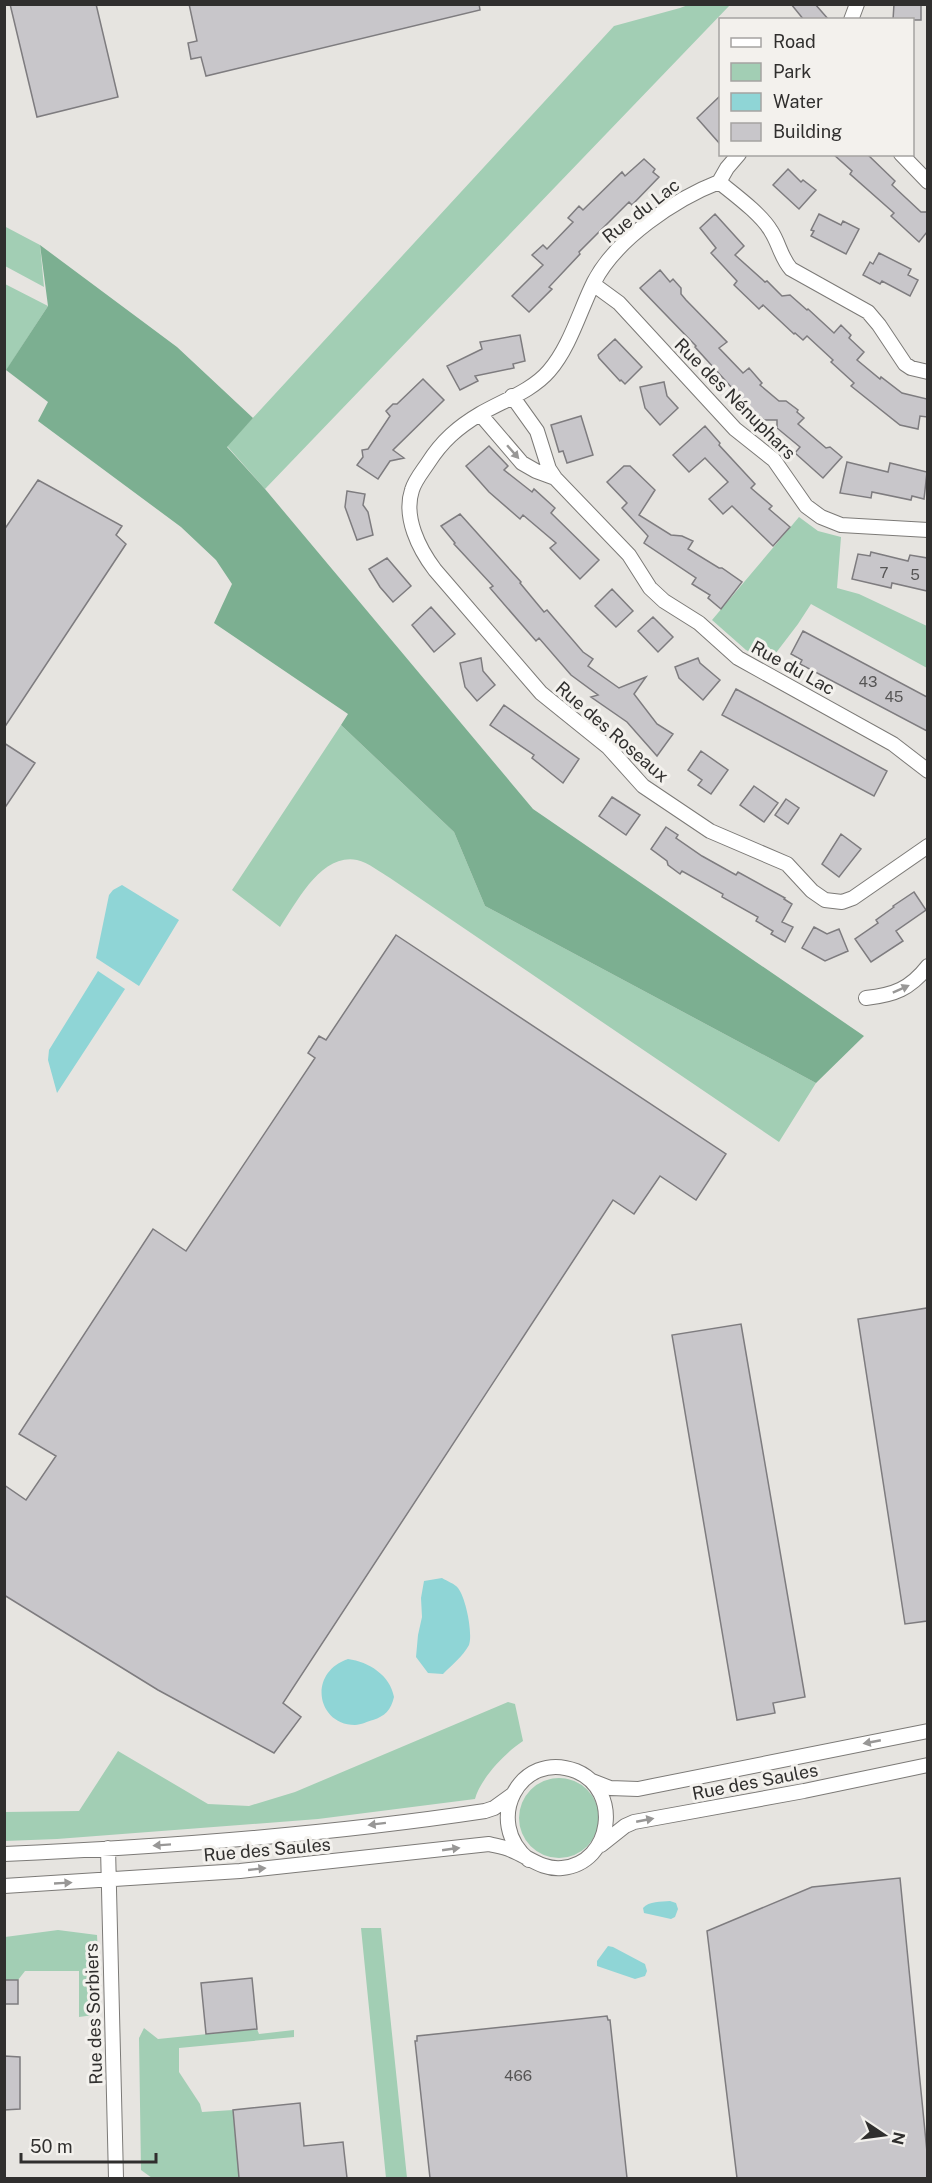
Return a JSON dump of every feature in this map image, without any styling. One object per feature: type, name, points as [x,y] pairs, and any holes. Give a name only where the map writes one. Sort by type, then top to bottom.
[{"type":"street","points":[[737,156],[719,182],[767,225],[785,263],[791,269],[868,312],[905,364],[927,372]]},
{"type":"street","points":[[903,156],[927,182]]},
{"type":"street","name":"Rue du Lac","points":[[555,478],[522,463],[480,414],[534,384],[551,369],[593,284],[610,257],[647,224],[687,196],[719,182]]},
{"type":"street","name":"Rue des Nénuphars","points":[[593,284],[619,303],[735,429],[774,460],[800,499],[812,511],[830,522],[842,525],[927,530]]},
{"type":"street","name":"Rue du Lac","points":[[512,396],[537,431],[549,469],[555,478],[629,555],[650,588],[664,601],[699,623],[738,658],[893,744],[927,771]]},
{"type":"street","name":"Rue des Roseaux","points":[[480,414],[462,425],[444,441],[416,480],[410,500],[411,523],[426,558],[435,570],[549,702],[608,747],[636,779],[653,793],[710,831],[787,864],[812,891],[825,900],[842,902],[853,898],[927,846]]},
{"type":"street","points":[[866,998],[901,990],[919,978],[927,966]]},
{"type":"street","name":"Rue des Saules","points":[[4,1854],[221,1841],[478,1812],[494,1808],[513,1794],[523,1780],[545,1769],[570,1769],[610,1788],[638,1789],[927,1731]]},
{"type":"street","name":"Rue des Saules","points":[[4,1886],[240,1871],[489,1844],[513,1850],[529,1860],[552,1868],[569,1867],[584,1860],[619,1830],[633,1822],[804,1791],[927,1765]]},
{"type":"street","points":[[592,1781],[602,1794],[607,1810],[604,1835],[596,1849]]},
{"type":"street","points":[[513,1794],[507,1809],[507,1826],[512,1841],[529,1860]]},
{"type":"street","name":"Rue des Sorbiers","points":[[108,1848],[116,2178]]},
{"type":"green space","points":[[688,5],[730,5],[265,489],[227,446],[614,26]]},
{"type":"green space","points":[[4,226],[40,245],[44,287],[5,266]]},
{"type":"green space","points":[[40,245],[177,347],[253,418],[227,447],[265,489],[533,809],[864,1036],[816,1083],[485,906],[454,832],[341,725],[348,714],[214,623],[232,584],[216,560],[181,527],[38,421],[48,402],[6,370],[48,306]]},
{"type":"green space","points":[[5,284],[48,306],[5,372]]},
{"type":"green space","points":[[799,517],[818,531],[841,537],[837,588],[859,594],[927,626],[927,668],[811,604],[769,662],[746,650],[712,620]]},
{"type":"green space","points":[[341,725],[454,832],[485,906],[816,1083],[779,1142],[366,863],[344,860],[332,864],[321,872],[302,893],[280,927],[232,890]]},
{"type":"green space","points":[[508,1702],[515,1704],[523,1741],[494,1767],[482,1783],[475,1799],[318,1819],[5,1841],[5,1812],[79,1811],[118,1751],[208,1804],[249,1806],[295,1792]]},
{"type":"green space","points":[[559,1778],[574,1781],[587,1790],[596,1803],[599,1818],[596,1833],[587,1846],[574,1855],[559,1858],[544,1855],[531,1846],[522,1833],[519,1818],[522,1803],[531,1790],[544,1781]]},
{"type":"green space","points":[[361,1928],[381,1928],[407,2178],[386,2178]]},
{"type":"green space","points":[[58,1930],[97,1935],[101,2014],[79,2017],[79,1971],[25,1971],[18,1980],[5,1980],[5,1937]]},
{"type":"green space","points":[[144,2028],[158,2039],[257,2029],[259,2034],[294,2030],[294,2037],[179,2048],[179,2072],[200,2104],[202,2112],[233,2110],[239,2178],[152,2178],[141,2170],[139,2038]]},
{"type":"water","points":[[122,885],[179,920],[139,986],[96,958],[109,895]]},
{"type":"water","points":[[98,971],[125,989],[57,1093],[48,1060],[49,1050]]},
{"type":"water","points":[[442,1578],[455,1585],[461,1593],[468,1616],[470,1640],[464,1653],[443,1674],[428,1673],[416,1657],[422,1617],[421,1598],[424,1581]]},
{"type":"water","points":[[348,1659],[363,1663],[377,1671],[388,1682],[394,1697],[391,1706],[384,1714],[357,1725],[342,1723],[332,1717],[325,1708],[322,1697],[322,1686],[326,1675],[335,1666]]},
{"type":"water","points":[[670,1901],[676,1903],[678,1909],[675,1917],[671,1919],[644,1913],[643,1908],[648,1904]]},
{"type":"water","points":[[608,1946],[645,1964],[647,1971],[645,1976],[635,1979],[597,1966],[597,1961]]},
{"type":"building","points":[[10,4],[96,4],[118,97],[37,117]]},
{"type":"building","points":[[189,4],[479,4],[480,10],[206,76],[201,57],[191,59],[188,43],[197,41]]},
{"type":"building","points":[[791,4],[815,4],[827,18],[802,18]]},
{"type":"building","points":[[894,4],[921,4],[921,20],[893,18]]},
{"type":"building","points":[[719,97],[719,143],[697,118]]},
{"type":"building","points":[[835,156],[869,156],[895,181],[892,185],[921,212],[927,212],[927,232],[919,242],[891,216],[894,213],[850,174],[852,171]]},
{"type":"building","points":[[644,159],[655,169],[653,172],[659,177],[632,205],[629,202],[579,252],[580,254],[549,287],[552,289],[529,312],[512,296],[543,265],[532,255],[543,245],[547,249],[573,222],[568,218],[579,206],[583,210],[622,172],[625,176]]},
{"type":"building","points":[[788,169],[801,182],[803,180],[816,190],[799,209],[773,185]]},
{"type":"building","points":[[715,214],[744,246],[735,255],[765,282],[767,281],[782,296],[790,295],[834,333],[841,325],[851,335],[849,338],[864,352],[857,360],[880,379],[881,377],[902,393],[927,399],[927,417],[920,416],[918,429],[900,425],[851,386],[854,383],[807,336],[803,340],[794,334],[763,305],[759,309],[734,285],[737,281],[711,253],[716,248],[700,228]]},
{"type":"building","points":[[819,214],[841,225],[843,221],[859,229],[846,254],[811,236],[814,231],[811,230]]},
{"type":"building","points":[[879,253],[911,269],[908,275],[918,280],[910,296],[882,281],[880,284],[863,275],[870,262],[873,264]]},
{"type":"building","points":[[660,270],[670,282],[673,279],[681,288],[681,294],[686,300],[727,342],[719,348],[743,373],[749,368],[762,383],[760,385],[779,401],[786,401],[798,410],[797,412],[804,418],[798,424],[826,448],[830,447],[842,457],[823,478],[795,453],[800,447],[777,428],[777,420],[764,420],[752,410],[696,346],[640,288]]},
{"type":"building","points":[[520,335],[525,361],[513,364],[514,368],[475,376],[478,381],[460,390],[447,366],[482,349],[480,342]]},
{"type":"building","points":[[615,339],[642,367],[625,384],[598,355]]},
{"type":"building","points":[[423,379],[444,400],[393,450],[404,458],[390,461],[378,479],[357,465],[363,457],[362,450],[368,449],[390,416],[386,411],[393,404],[397,404]]},
{"type":"building","points":[[664,382],[667,396],[678,408],[660,425],[645,408],[640,387]]},
{"type":"building","points":[[581,416],[593,455],[567,463],[563,451],[559,452],[551,425]]},
{"type":"building","points":[[705,426],[720,443],[719,445],[755,484],[751,488],[772,506],[769,509],[790,527],[773,546],[732,506],[723,514],[709,499],[728,482],[705,458],[689,472],[673,455]]},
{"type":"building","points":[[489,446],[508,466],[504,470],[532,492],[534,489],[555,508],[551,513],[599,560],[580,579],[550,548],[556,543],[523,515],[520,519],[489,492],[466,466]]},
{"type":"building","points":[[847,462],[888,472],[890,463],[927,472],[924,499],[912,496],[911,500],[872,492],[871,498],[840,493]]},
{"type":"building","points":[[624,466],[630,466],[655,490],[639,515],[671,535],[682,536],[693,541],[688,549],[742,582],[721,609],[708,598],[710,595],[692,584],[696,578],[644,543],[648,536],[622,508],[627,503],[607,482]]},
{"type":"building","points":[[38,480],[122,526],[116,535],[126,544],[4,728],[4,530]]},
{"type":"building","points":[[347,491],[365,494],[363,505],[368,512],[373,535],[357,540],[345,507]]},
{"type":"building","points":[[460,514],[521,582],[544,612],[547,610],[583,652],[593,659],[588,666],[619,688],[646,677],[634,694],[657,724],[673,734],[657,756],[627,722],[591,697],[598,695],[571,675],[539,638],[536,641],[490,588],[493,586],[454,544],[441,526]]},
{"type":"building","points":[[871,552],[908,561],[910,555],[927,558],[927,591],[892,583],[891,588],[852,579],[858,554],[870,556]]},
{"type":"building","points":[[387,558],[411,586],[393,602],[369,569]]},
{"type":"building","points":[[612,589],[633,611],[616,627],[595,606]]},
{"type":"building","points":[[431,607],[455,634],[434,652],[412,625]]},
{"type":"building","points":[[653,617],[673,637],[658,652],[638,631]]},
{"type":"building","points":[[803,631],[927,697],[927,731],[800,664],[802,660],[791,654]]},
{"type":"building","points":[[481,658],[483,671],[495,685],[477,701],[465,687],[460,663]]},
{"type":"building","points":[[698,658],[700,663],[720,680],[703,700],[679,678],[675,667]]},
{"type":"building","points":[[736,689],[887,771],[874,796],[722,715]]},
{"type":"building","points":[[504,705],[579,759],[563,783],[532,758],[534,755],[490,725]]},
{"type":"building","points":[[4,743],[35,763],[4,809]]},
{"type":"building","points":[[701,751],[728,770],[711,794],[698,785],[702,780],[688,770]]},
{"type":"building","points":[[754,786],[778,803],[764,822],[740,805]]},
{"type":"building","points":[[612,797],[640,815],[626,835],[599,816]]},
{"type":"building","points":[[786,799],[799,808],[788,824],[775,815]]},
{"type":"building","points":[[666,827],[678,835],[676,838],[702,856],[736,875],[738,872],[792,904],[782,922],[793,927],[785,942],[771,934],[773,931],[756,921],[758,917],[682,871],[680,874],[651,849]]},
{"type":"building","points":[[841,834],[861,849],[839,877],[822,864]]},
{"type":"building","points":[[914,892],[926,910],[896,931],[903,941],[871,962],[855,939],[878,923],[876,920],[893,906]]},
{"type":"building","points":[[814,927],[827,934],[839,929],[848,951],[825,961],[802,948]]},
{"type":"building","points":[[396,935],[726,1154],[696,1200],[660,1176],[634,1214],[613,1200],[283,1703],[301,1717],[274,1753],[158,1690],[4,1595],[4,1485],[26,1500],[56,1456],[19,1434],[153,1229],[186,1251],[315,1058],[308,1053],[319,1036],[326,1040]]},
{"type":"building","points":[[927,1308],[927,1621],[905,1624],[858,1319]]},
{"type":"building","points":[[741,1324],[805,1697],[773,1703],[775,1713],[737,1720],[672,1335]]},
{"type":"building","points":[[900,1878],[927,2152],[927,2178],[737,2178],[707,1931],[812,1887]]},
{"type":"building","points":[[252,1978],[257,2029],[206,2034],[201,1983]]},
{"type":"building","points":[[4,1980],[18,1980],[18,2004],[4,2004]]},
{"type":"building","points":[[607,2016],[610,2020],[627,2178],[430,2178],[415,2041],[417,2041],[417,2036]]},
{"type":"building","points":[[4,2056],[20,2057],[20,2109],[4,2110]]},
{"type":"building","points":[[300,2103],[304,2146],[343,2142],[347,2178],[239,2178],[233,2110]]}]
